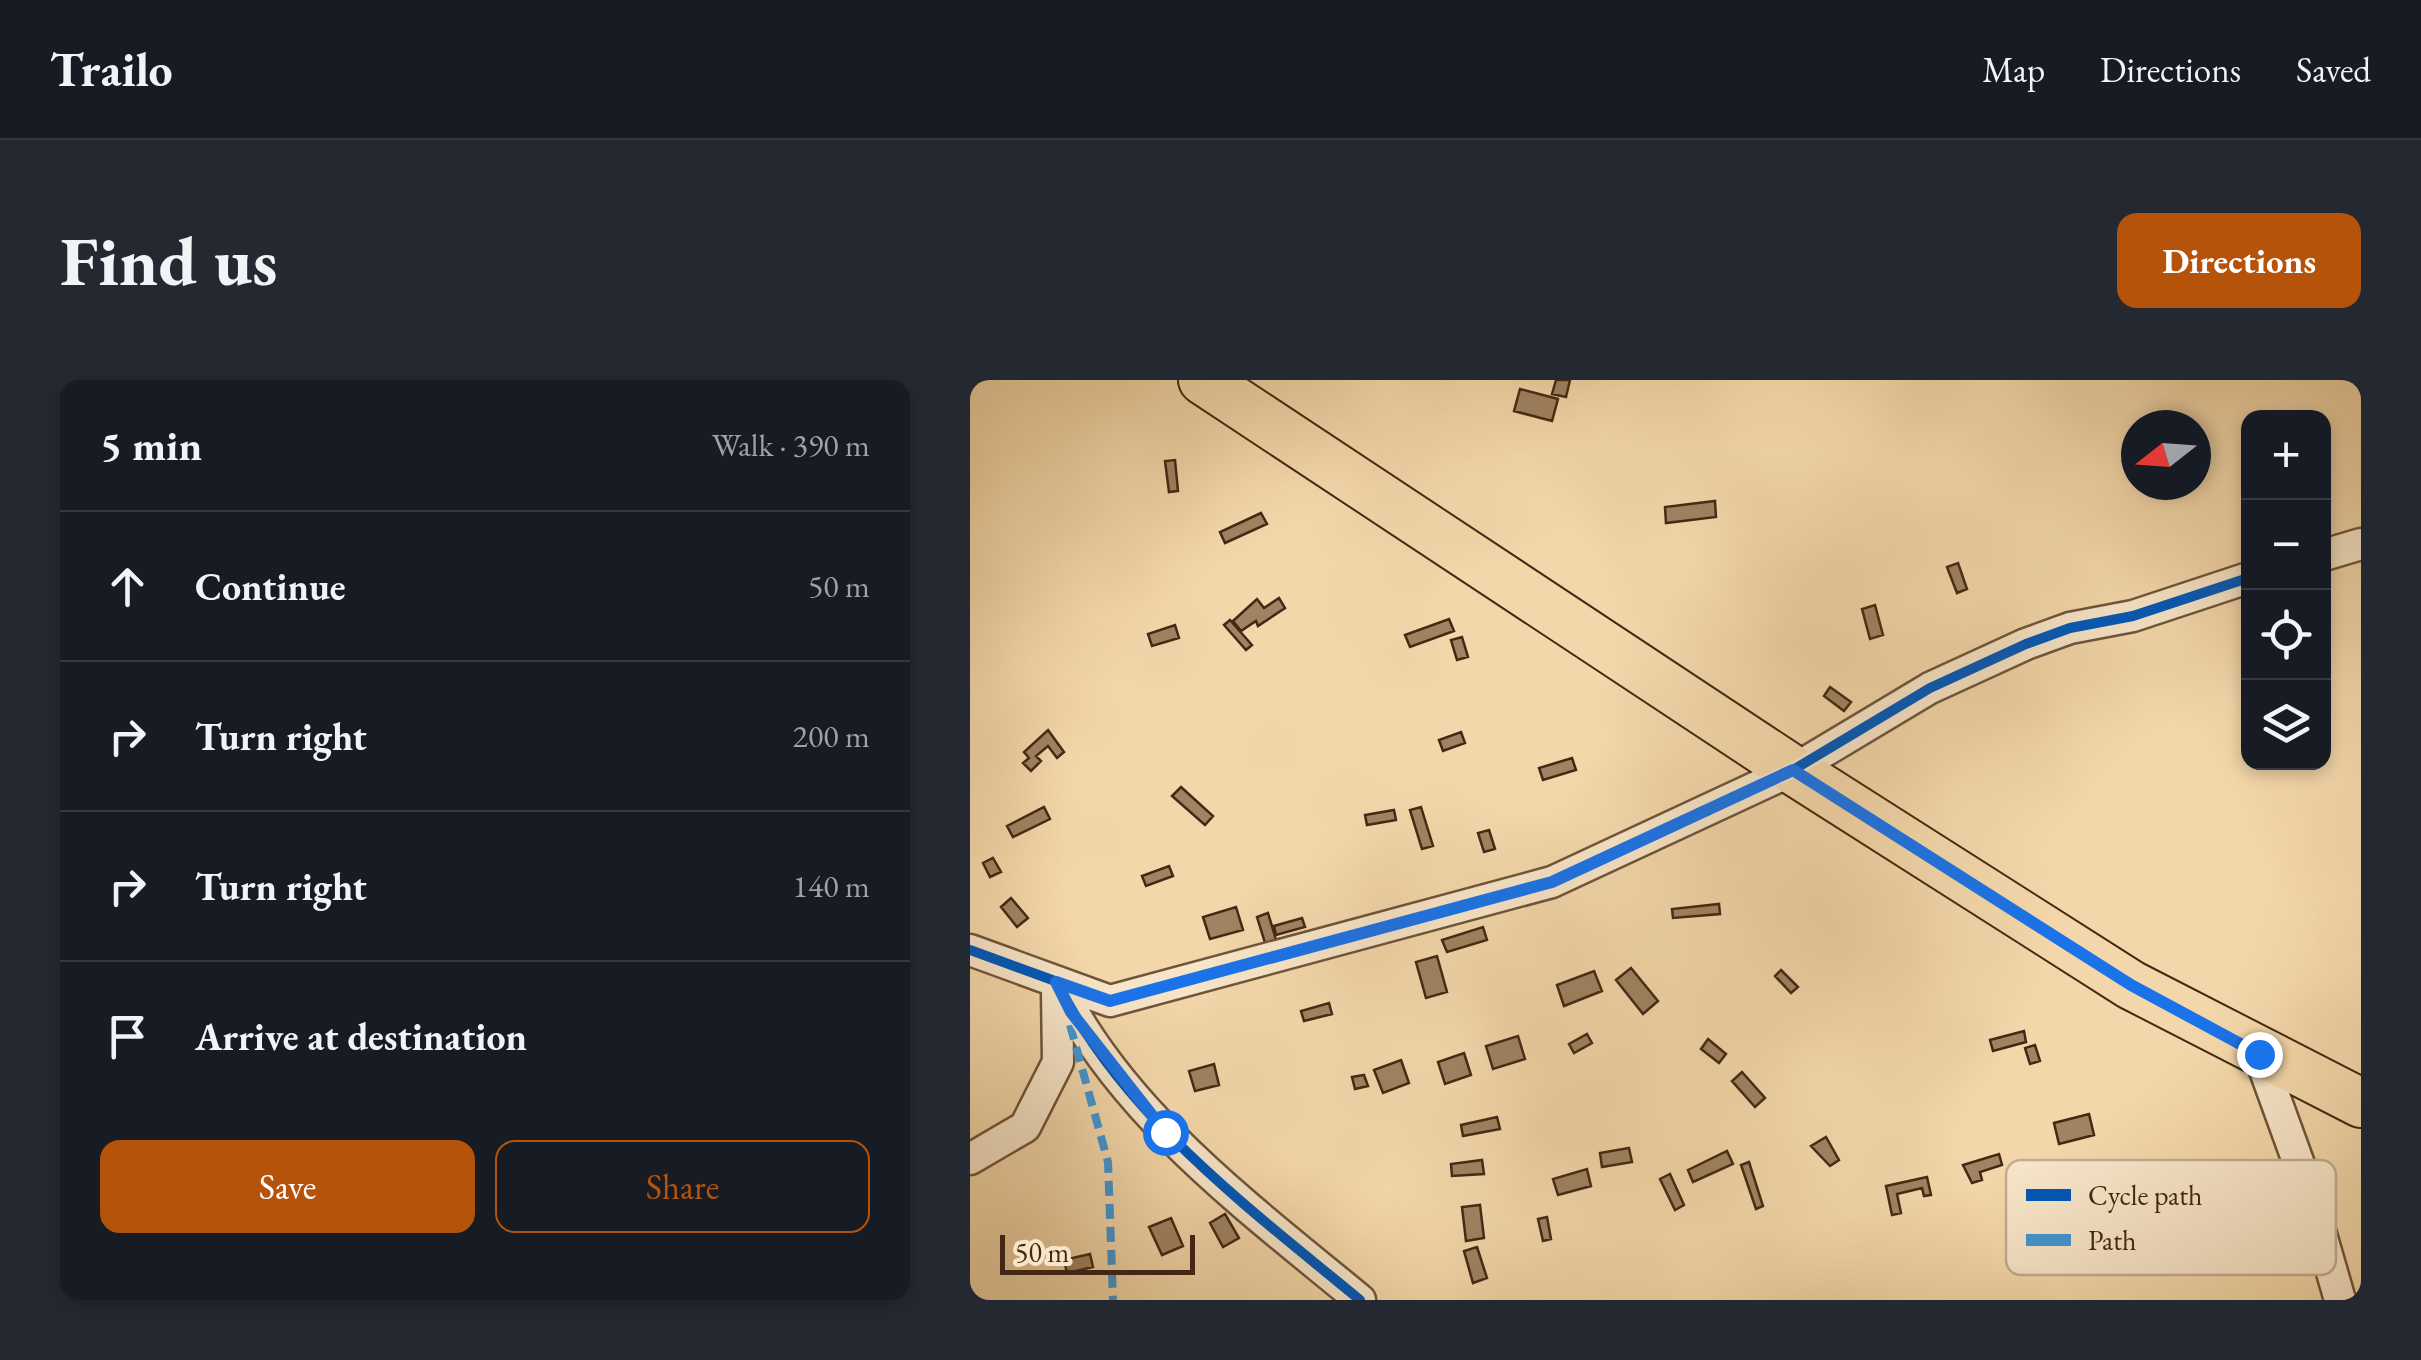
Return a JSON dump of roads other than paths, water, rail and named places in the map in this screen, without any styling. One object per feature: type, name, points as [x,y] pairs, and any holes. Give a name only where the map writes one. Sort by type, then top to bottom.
[{"type":"main road","points":[[1204,380],[1793,770],[2131,985],[2361,1103]]},
{"type":"street","points":[[2331,552],[2361,544]]},
{"type":"street","points":[[970,950],[1110,1001],[1552,882],[1793,770],[1930,688],[2026,644],[2070,628],[2133,616],[2241,580]]},
{"type":"street","points":[[970,1159],[1025,1128],[1058,1062],[1056,982]]},
{"type":"street","points":[[1056,982],[1071,1012],[1165,1132],[1360,1300]]},
{"type":"street","points":[[2259,1054],[2297,1160]]},
{"type":"street","points":[[2333,1275],[2340,1300]]}]
